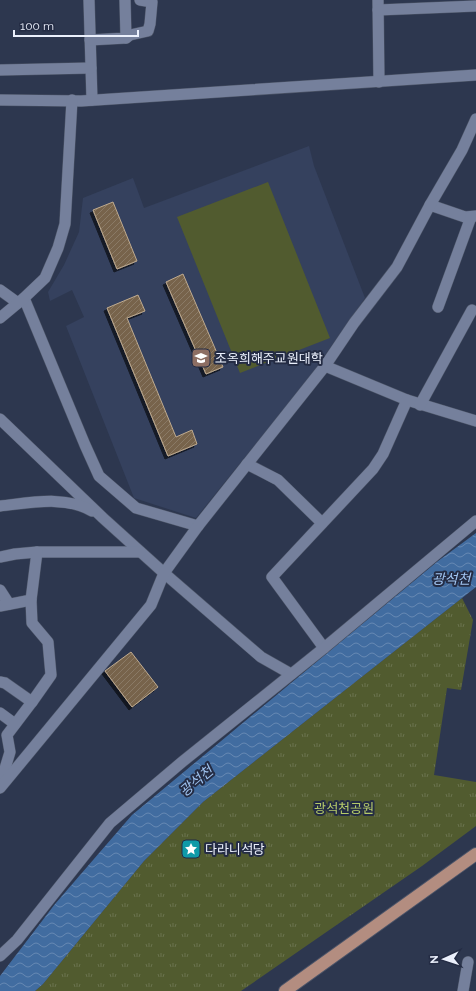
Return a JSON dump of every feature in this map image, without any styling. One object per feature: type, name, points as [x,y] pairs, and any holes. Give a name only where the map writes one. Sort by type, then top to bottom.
[{"type":"main road","points":[[285,991],[475,855]]},
{"type":"street","points":[[90,0],[92,100]]},
{"type":"street","points":[[125,0],[126,38]]},
{"type":"street","points":[[90,40],[126,38],[130,35],[148,31],[152,2],[140,0]]},
{"type":"street","points":[[379,82],[378,5],[416,4],[476,6]]},
{"type":"street","points":[[0,70],[91,68]]},
{"type":"street","points":[[0,100],[92,100],[476,75]]},
{"type":"street","points":[[0,318],[21,301],[45,278],[58,248],[65,224],[72,100]]},
{"type":"street","points":[[0,786],[151,605],[164,573],[198,526],[325,366],[354,323],[397,267],[430,205],[462,150],[476,119]]},
{"type":"street","points":[[430,205],[464,217],[474,216],[438,307]]},
{"type":"street","points":[[0,290],[21,301],[100,476],[136,508],[198,526]]},
{"type":"street","points":[[420,405],[472,310]]},
{"type":"street","points":[[325,366],[420,405],[476,421]]},
{"type":"street","points":[[324,648],[272,576],[373,469],[383,454],[407,400]]},
{"type":"street","points":[[0,419],[102,518],[140,552],[261,657],[291,674]]},
{"type":"street","points":[[247,464],[278,480],[322,523]]},
{"type":"street","points":[[0,506],[37,502],[63,503],[85,507],[102,518]]},
{"type":"street","points":[[0,956],[17,940],[110,823],[182,762],[324,648],[476,521]]},
{"type":"street","points":[[0,557],[37,552],[140,552]]},
{"type":"street","points":[[0,786],[10,752],[6,735],[51,675],[48,642],[32,623],[31,600],[37,552]]},
{"type":"street","points":[[0,590],[5,605],[31,600]]},
{"type":"street","points":[[0,682],[5,682],[32,702]]},
{"type":"street","points":[[0,713],[15,724]]},
{"type":"street","points":[[463,991],[468,962]]},
{"type":"shaded area","name":"조옥희해주교원대학","points":[[309,146],[314,166],[365,298],[300,391],[196,518],[134,498],[66,326],[84,317],[72,290],[50,301],[48,292],[64,265],[79,232],[83,198],[133,178],[144,208]]},
{"type":"green space","points":[[268,182],[330,338],[240,373],[177,217]]},
{"type":"green space","name":"광석천공원","points":[[462,598],[473,620],[461,690],[447,688],[434,775],[476,782],[476,826],[422,866],[241,991],[35,991],[43,984],[144,861],[203,802]]},
{"type":"water","name":"광석천","points":[[476,533],[476,587],[203,802],[144,861],[43,984],[35,991],[0,991],[0,976],[55,904],[132,815],[438,561]]},
{"type":"building","points":[[113,202],[137,261],[117,269],[93,210]]},
{"type":"building","points":[[183,274],[223,367],[206,374],[166,282]]},
{"type":"building","points":[[138,295],[145,311],[127,318],[176,437],[192,430],[197,444],[168,456],[107,308]]},
{"type":"building","points":[[131,652],[158,687],[132,707],[105,671]]},
{"type":"place","name":"조옥희해주교원대학","points":[[201,358]]},
{"type":"place","name":"다라니석당","points":[[191,849]]}]
